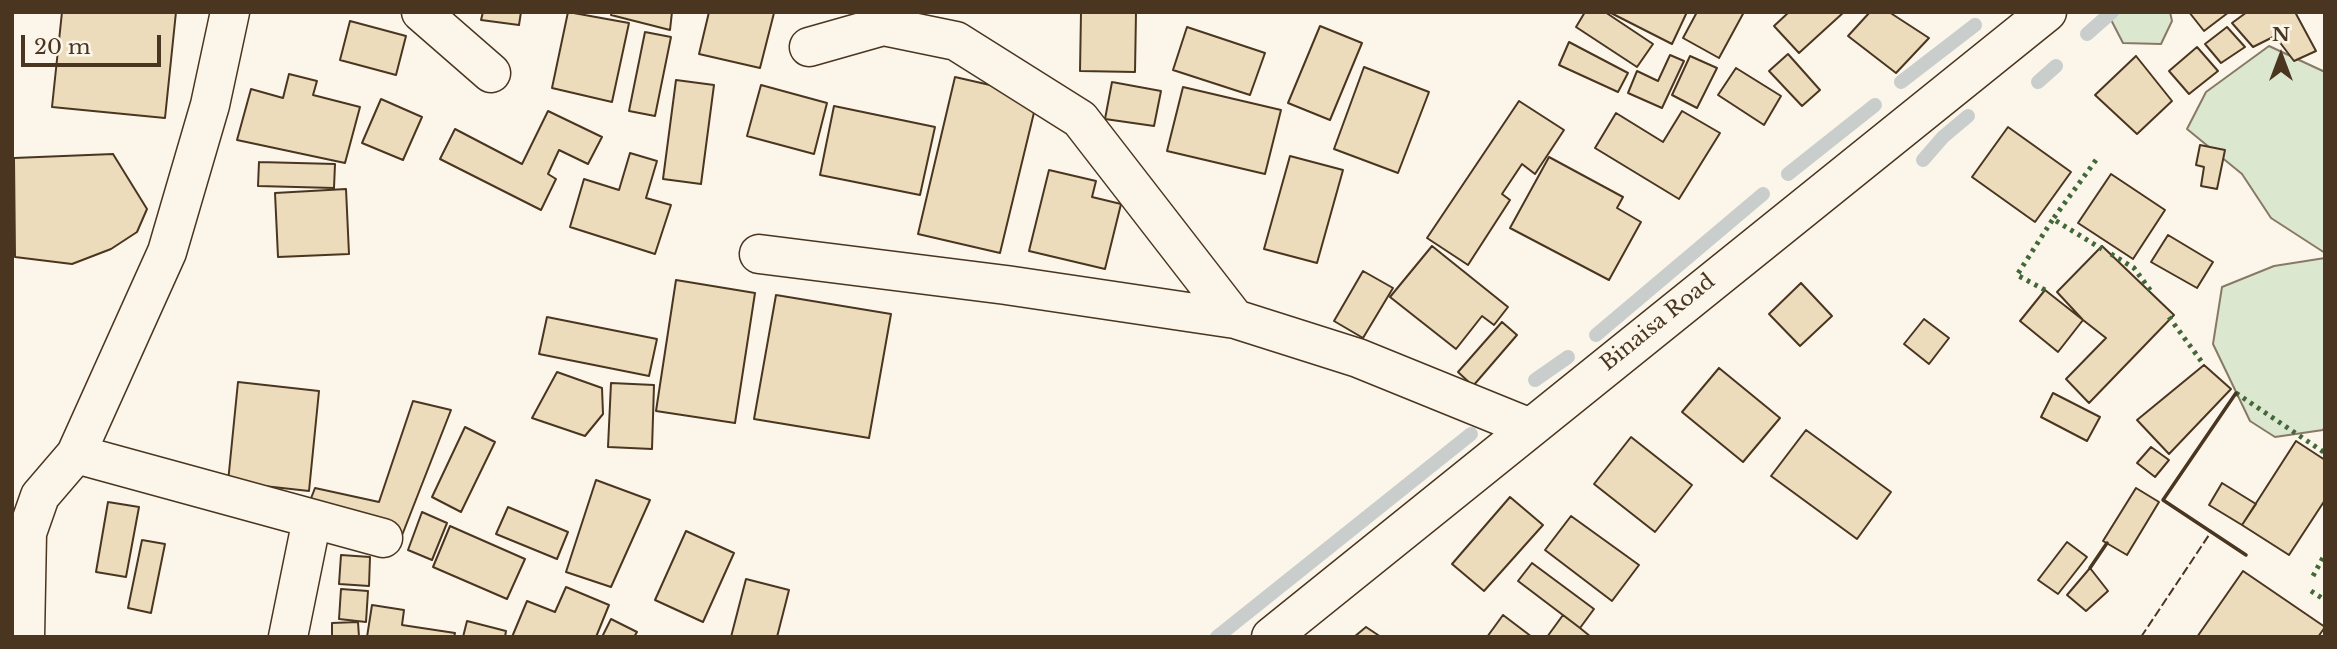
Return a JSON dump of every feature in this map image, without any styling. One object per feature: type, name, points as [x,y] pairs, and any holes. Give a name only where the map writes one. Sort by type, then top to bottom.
[{"type":"street","points":[[25,637],[27,533],[40,496],[76,454],[167,253],[211,105],[230,12]]},
{"type":"street","points":[[421,12],[491,73]]},
{"type":"street","name":"Binaisa Road","points":[[1271,637],[1528,427],[2047,12]]},
{"type":"street","points":[[809,47],[883,26],[956,40],[1080,119],[1235,319]]},
{"type":"street","points":[[759,254],[1006,285],[1235,319],[1358,358],[1528,427]]},
{"type":"street","points":[[76,454],[383,538]]},
{"type":"street","points":[[288,637],[313,519]]},
{"type":"green space","points":[[2107,12],[2170,12],[2172,21],[2161,44],[2123,43]]},
{"type":"green space","points":[[2269,46],[2325,72],[2325,253],[2271,218],[2242,174],[2187,129],[2206,92]]},
{"type":"green space","points":[[2325,258],[2325,426],[2323,430],[2275,437],[2250,421],[2213,344],[2222,287],[2274,266]]},
{"type":"building","points":[[62,12],[176,12],[165,118],[52,107]]},
{"type":"building","points":[[483,12],[521,12],[519,25],[481,20]]},
{"type":"building","points":[[568,12],[629,23],[612,102],[552,88]]},
{"type":"building","points":[[612,12],[672,12],[670,30],[611,15]]},
{"type":"building","points":[[709,12],[774,13],[760,68],[699,54]]},
{"type":"building","points":[[1081,12],[1136,12],[1135,72],[1080,71]]},
{"type":"building","points":[[1585,12],[1605,12],[1653,44],[1637,67],[1576,27]]},
{"type":"building","points":[[1609,12],[1687,12],[1672,44]]},
{"type":"building","points":[[1697,12],[1744,12],[1719,58],[1683,38]]},
{"type":"building","points":[[1789,12],[1844,12],[1799,53],[1774,26]]},
{"type":"building","points":[[1870,12],[1889,12],[1929,38],[1896,73],[1848,36]]},
{"type":"building","points":[[2189,12],[2229,12],[2204,31]]},
{"type":"building","points":[[2247,12],[2295,12],[2316,51],[2294,61],[2275,36],[2253,47],[2232,23]]},
{"type":"building","points":[[350,21],[406,36],[396,75],[340,60]]},
{"type":"building","points":[[1320,26],[1362,43],[1330,120],[1288,103]]},
{"type":"building","points":[[1187,27],[1265,53],[1250,95],[1173,70]]},
{"type":"building","points":[[2227,27],[2245,47],[2221,63],[2205,44]]},
{"type":"building","points":[[645,32],[671,37],[655,116],[629,111]]},
{"type":"building","points":[[1569,42],[1628,73],[1618,92],[1559,65]]},
{"type":"building","points":[[2197,47],[2218,71],[2189,94],[2169,71]]},
{"type":"building","points":[[1788,54],[1820,90],[1802,106],[1769,71]]},
{"type":"building","points":[[1670,55],[1684,61],[1662,108],[1628,93],[1637,71],[1658,81]]},
{"type":"building","points":[[1690,56],[1717,68],[1697,108],[1672,95]]},
{"type":"building","points":[[2136,56],[2172,101],[2137,134],[2095,95]]},
{"type":"building","points":[[1364,67],[1429,92],[1398,173],[1334,149]]},
{"type":"building","points":[[1736,68],[1781,96],[1764,125],[1718,95]]},
{"type":"building","points":[[289,74],[317,81],[313,95],[360,107],[345,163],[237,140],[251,89],[283,98]]},
{"type":"building","points":[[955,77],[1038,96],[1000,253],[918,234]]},
{"type":"building","points":[[676,80],[714,85],[701,184],[663,179]]},
{"type":"building","points":[[1112,82],[1161,91],[1154,126],[1105,119]]},
{"type":"building","points":[[761,85],[827,103],[814,154],[747,136]]},
{"type":"building","points":[[1183,87],[1281,110],[1265,174],[1167,151]]},
{"type":"building","points":[[381,99],[422,117],[403,160],[362,143]]},
{"type":"building","points":[[1519,101],[1564,130],[1535,174],[1522,164],[1502,194],[1510,200],[1468,265],[1427,238]]},
{"type":"building","points":[[834,106],[935,127],[920,195],[820,175]]},
{"type":"building","points":[[548,111],[602,137],[588,164],[559,150],[548,174],[556,179],[541,210],[440,159],[455,129],[522,164]]},
{"type":"building","points":[[1682,111],[1720,133],[1679,199],[1595,148],[1616,113],[1663,142]]},
{"type":"building","points":[[2008,127],[2071,172],[2035,222],[1972,177]]},
{"type":"building","points":[[2200,145],[2225,150],[2217,189],[2201,186],[2204,167],[2196,165]]},
{"type":"building","points":[[630,153],[657,161],[646,198],[671,205],[655,254],[570,227],[584,179],[619,190]]},
{"type":"building","points":[[113,154],[147,209],[137,232],[111,249],[72,264],[15,257],[14,158]]},
{"type":"building","points":[[1290,156],[1343,170],[1317,263],[1264,249]]},
{"type":"building","points":[[1549,157],[1623,197],[1617,208],[1641,222],[1609,280],[1510,228]]},
{"type":"building","points":[[259,162],[335,164],[334,188],[258,186]]},
{"type":"building","points":[[1049,170],[1096,181],[1092,197],[1121,204],[1105,269],[1029,251]]},
{"type":"building","points":[[2111,174],[2165,210],[2133,259],[2078,223]]},
{"type":"building","points":[[346,189],[349,254],[278,257],[275,193]]},
{"type":"building","points":[[2168,235],[2213,262],[2197,288],[2151,262]]},
{"type":"building","points":[[1432,246],[1508,307],[1494,325],[1482,316],[1456,349],[1390,297]]},
{"type":"building","points":[[2102,246],[2174,315],[2089,403],[2066,379],[2106,338],[2083,320],[2057,292]]},
{"type":"building","points":[[1363,271],[1393,288],[1363,338],[1334,321]]},
{"type":"building","points":[[676,280],[755,293],[735,423],[656,411]]},
{"type":"building","points":[[1801,283],[1832,316],[1800,346],[1769,314]]},
{"type":"building","points":[[2045,290],[2083,320],[2058,352],[2020,321]]},
{"type":"building","points":[[776,295],[891,314],[869,438],[754,419]]},
{"type":"building","points":[[547,317],[657,339],[649,376],[539,354]]},
{"type":"building","points":[[1924,319],[1949,338],[1929,364],[1904,344]]},
{"type":"building","points":[[1502,322],[1517,335],[1473,386],[1458,372]]},
{"type":"building","points":[[2204,365],[2231,389],[2169,454],[2137,420]]},
{"type":"building","points":[[1719,368],[1780,418],[1743,462],[1682,412]]},
{"type":"building","points":[[557,372],[602,388],[603,414],[585,436],[532,418]]},
{"type":"building","points":[[238,382],[319,391],[309,491],[228,482]]},
{"type":"building","points":[[611,383],[654,385],[652,449],[608,447]]},
{"type":"building","points":[[2053,393],[2100,417],[2087,441],[2041,417]]},
{"type":"building","points":[[413,401],[451,410],[399,543],[305,514],[315,488],[379,502]]},
{"type":"building","points":[[465,427],[495,442],[461,512],[432,497]]},
{"type":"building","points":[[1806,430],[1891,492],[1857,539],[1771,476]]},
{"type":"building","points":[[1631,437],[1692,485],[1655,532],[1594,484]]},
{"type":"building","points":[[2296,441],[2325,460],[2325,500],[2289,555],[2242,525]]},
{"type":"building","points":[[2151,447],[2169,460],[2155,477],[2137,463]]},
{"type":"building","points":[[596,480],[650,500],[611,587],[566,572]]},
{"type":"building","points":[[2222,483],[2256,504],[2242,525],[2209,505]]},
{"type":"building","points":[[2136,488],[2159,502],[2127,555],[2103,541]]},
{"type":"building","points":[[1510,497],[1543,525],[1484,591],[1452,564]]},
{"type":"building","points":[[108,502],[139,507],[126,577],[96,572]]},
{"type":"building","points":[[508,507],[568,532],[557,559],[496,534]]},
{"type":"building","points":[[422,512],[447,523],[432,560],[408,550]]},
{"type":"building","points":[[1571,516],[1639,565],[1612,601],[1545,550]]},
{"type":"building","points":[[450,526],[525,559],[507,599],[433,567]]},
{"type":"building","points":[[686,531],[734,553],[703,622],[655,600]]},
{"type":"building","points":[[142,540],[165,544],[151,613],[128,608]]},
{"type":"building","points":[[2067,542],[2087,557],[2058,594],[2038,580]]},
{"type":"building","points":[[341,555],[370,557],[369,586],[339,584]]},
{"type":"building","points":[[1532,563],[1594,609],[1580,628],[1518,581]]},
{"type":"building","points":[[2090,568],[2108,591],[2086,611],[2067,595]]},
{"type":"building","points":[[2243,571],[2325,627],[2318,637],[2197,637]]},
{"type":"building","points":[[746,579],[789,590],[777,637],[731,637]]},
{"type":"building","points":[[566,587],[609,605],[596,637],[512,637],[527,601],[555,612]]},
{"type":"building","points":[[341,589],[368,591],[366,622],[339,619]]},
{"type":"building","points":[[372,605],[404,610],[402,625],[455,633],[454,637],[367,637]]},
{"type":"building","points":[[1503,615],[1532,637],[1487,637]]},
{"type":"building","points":[[1563,615],[1580,628],[1591,637],[1547,637]]},
{"type":"building","points":[[611,619],[637,632],[634,637],[602,637]]},
{"type":"building","points":[[467,621],[506,631],[505,637],[463,637]]},
{"type":"building","points":[[358,622],[359,637],[332,637],[332,623]]},
{"type":"building","points":[[1366,627],[1381,637],[1354,637]]},
{"type":"waterway","points":[[2087,34],[2112,12]]},
{"type":"waterway","points":[[1901,82],[1975,25]]},
{"type":"waterway","points":[[2038,82],[2056,66]]},
{"type":"waterway","points":[[1788,174],[1875,105]]},
{"type":"waterway","points":[[1923,160],[1943,137],[1968,116]]},
{"type":"waterway","points":[[1596,335],[1763,194]]},
{"type":"waterway","points":[[1535,380],[1568,357]]},
{"type":"waterway","points":[[1217,637],[1471,434]]},
{"type":"hedge","points":[[2096,160],[2053,219],[2102,249]]},
{"type":"hedge","points":[[2045,290],[2017,275],[2053,219]]},
{"type":"hedge","points":[[2111,254],[2134,268],[2153,294]]},
{"type":"hedge","points":[[2169,317],[2204,365]]},
{"type":"hedge","points":[[2236,393],[2325,453]]},
{"type":"hedge","points":[[2313,576],[2325,554]]},
{"type":"hedge","points":[[2311,591],[2325,600]]},
{"type":"fence","points":[[2141,637],[2211,532]]},
{"type":"wall","points":[[2236,393],[2163,500],[2246,555]]},
{"type":"wall","points":[[2090,568],[2107,543]]}]
